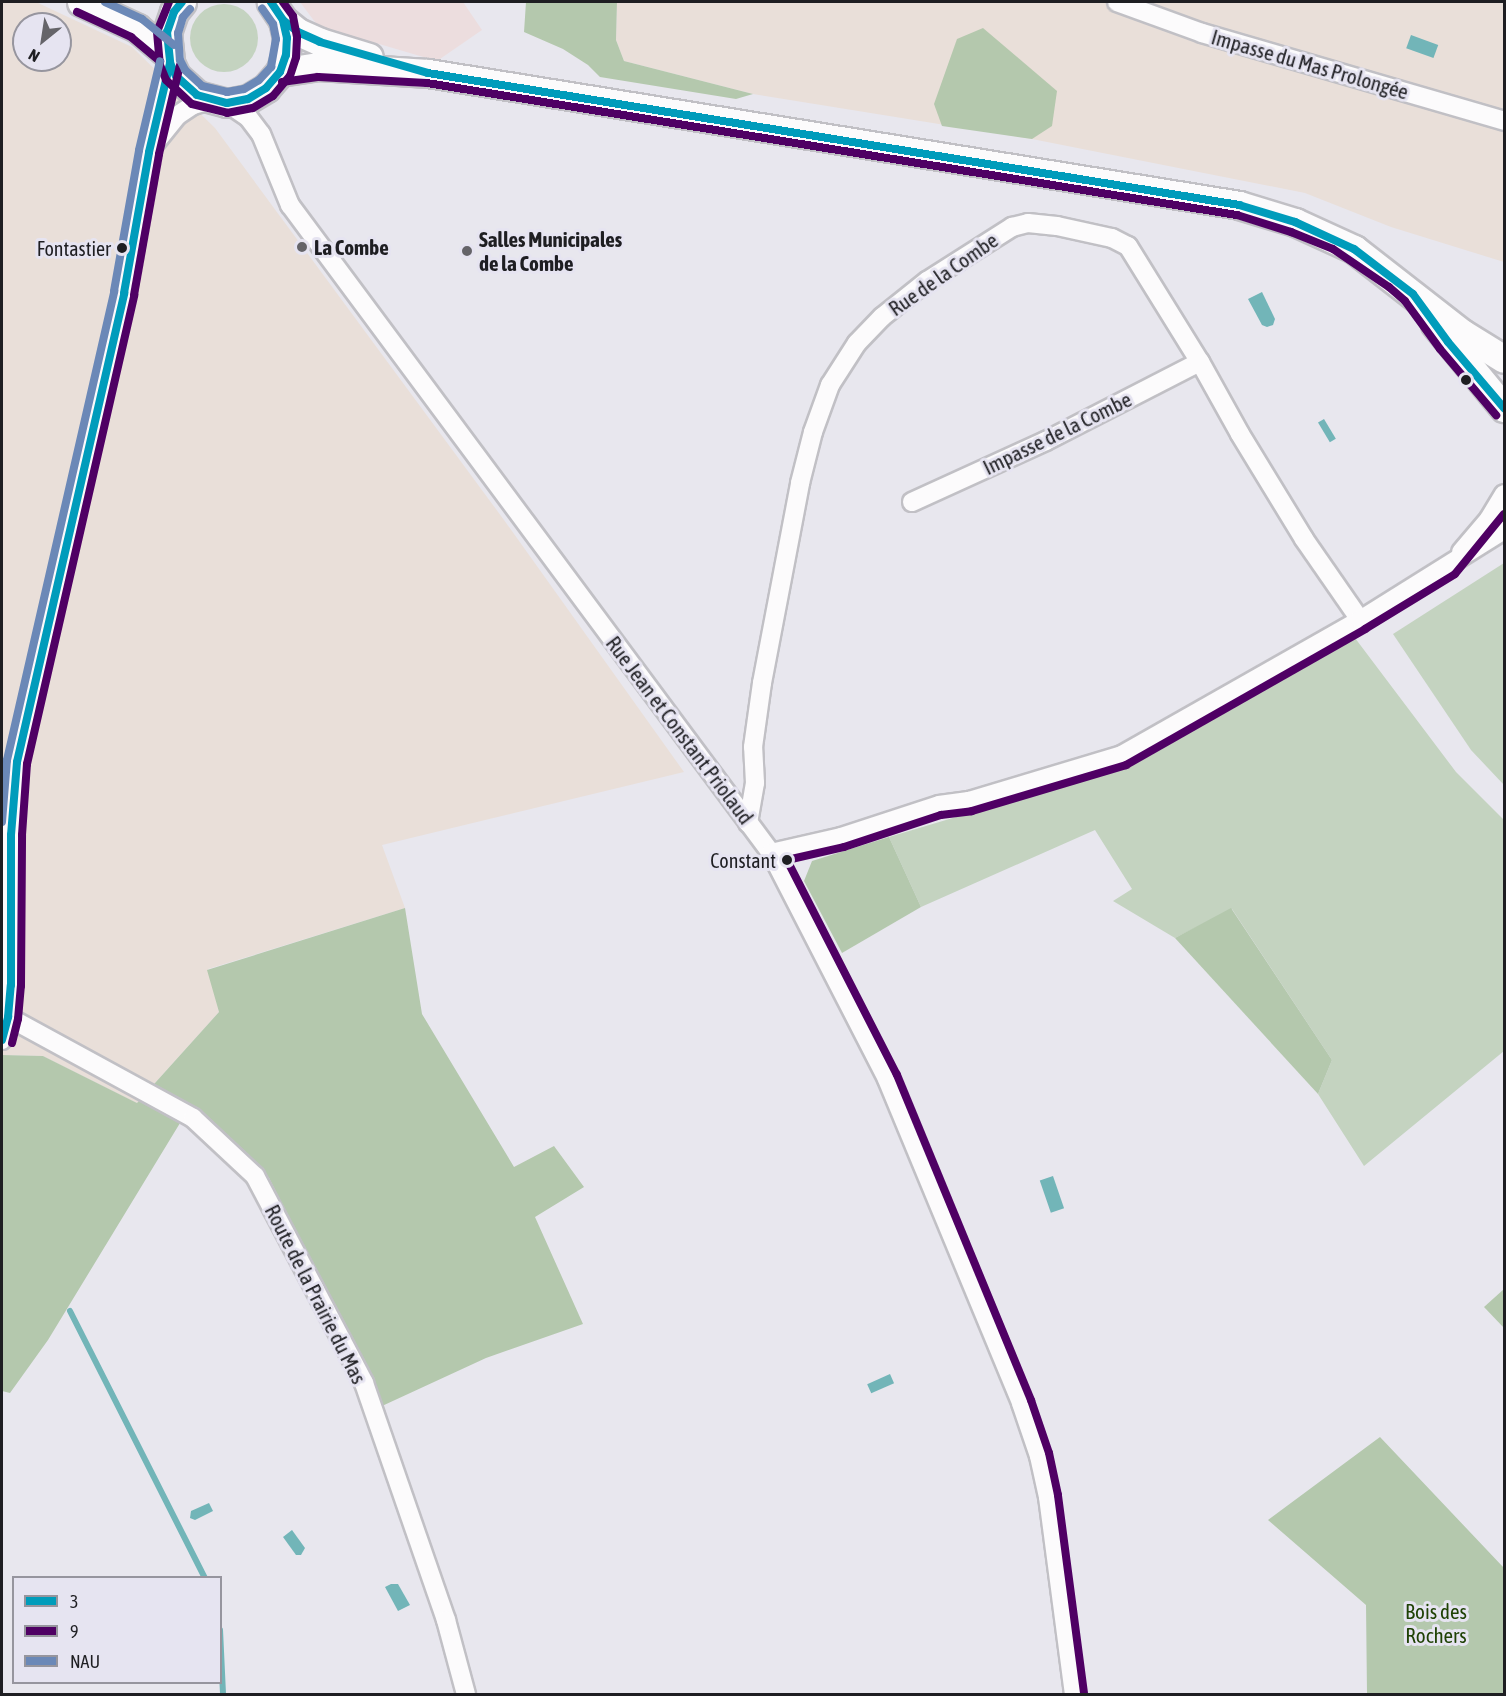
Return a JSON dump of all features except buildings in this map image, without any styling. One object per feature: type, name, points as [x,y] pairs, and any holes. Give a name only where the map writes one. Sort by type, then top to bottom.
[{"type":"street","points":[[81,2],[137,28],[168,58],[185,87],[219,101]]},
{"type":"street","points":[[2,1040],[8,1017],[11,985],[11,835],[17,762],[124,293],[168,58],[166,32],[174,12],[182,2]]},
{"type":"street","name":"Impasse du Mas Prolongée","points":[[1117,2],[1202,33],[1504,120]]},
{"type":"street","points":[[277,11],[298,32],[320,42],[428,73]]},
{"type":"street","points":[[273,80],[286,46],[277,11]]},
{"type":"street","points":[[149,152],[178,115],[193,105],[248,99],[273,80],[318,66],[428,73],[1239,205],[1295,222],[1338,240],[1375,264],[1479,345],[1504,359]]},
{"type":"street","name":"Rue Jean et Constant Priolaud","points":[[261,134],[260,104],[273,80]]},
{"type":"street","name":"Rue Jean et Constant Priolaud","points":[[219,101],[248,117],[261,134],[290,205],[771,853],[887,1079],[1021,1403],[1039,1456],[1048,1497],[1074,1695]]},
{"type":"street","name":"Rue de la Combe","points":[[748,823],[755,783],[753,747],[762,683],[813,432],[830,385],[857,343],[882,317],[927,281],[1012,227],[1028,223],[1057,226],[1112,238],[1128,246],[1200,362],[1240,434],[1304,539],[1360,620]]},
{"type":"street","points":[[1413,294],[1448,342],[1504,408]]},
{"type":"street","name":"Impasse de la Combe","points":[[912,502],[1046,441],[1200,362]]},
{"type":"street","points":[[1450,565],[1489,519],[1504,494]]},
{"type":"street","points":[[771,853],[841,837],[939,804],[969,801],[1122,755],[1360,620],[1504,530]]},
{"type":"street","name":"Route de la Prairie du Mas","points":[[8,1017],[193,1118],[255,1176],[364,1383],[446,1620],[466,1695]]},
{"type":"shaded area","points":[[2,2],[36,2],[57,12],[12,12],[12,72],[72,72],[72,19],[132,47],[215,128],[504,520],[684,772],[382,845],[405,908],[208,969],[219,1012],[137,1103],[43,1056],[2,1055]]},
{"type":"shaded area","points":[[300,2],[463,2],[482,30],[437,61],[318,26]]},
{"type":"shaded area","points":[[617,2],[1504,2],[1504,262],[1391,227],[1305,193],[1032,139],[753,94],[624,61],[616,40]]},
{"type":"green space","points":[[526,2],[617,2],[616,40],[624,61],[753,94],[736,99],[600,77],[588,65],[563,49],[524,32]]},
{"type":"green space","points":[[224,4],[237,7],[248,14],[255,25],[258,38],[255,51],[248,62],[237,69],[224,72],[211,69],[200,62],[193,51],[190,38],[193,25],[200,14],[211,7]]},
{"type":"green space","points":[[983,28],[1057,91],[1052,126],[1032,139],[942,126],[934,104],[957,39]]},
{"type":"green space","points":[[1504,563],[1504,785],[1471,750],[1393,634]]},
{"type":"green space","points":[[1355,638],[1456,772],[1504,820],[1504,1051],[1364,1166],[1318,1094],[1332,1060],[1232,909],[1175,938],[1113,901],[1132,889],[1095,830],[921,907],[889,837],[1130,765]]},
{"type":"green space","points":[[889,837],[921,907],[842,953],[804,881],[812,861]]},
{"type":"green space","points":[[405,908],[422,1014],[514,1167],[554,1146],[584,1187],[535,1217],[583,1324],[486,1358],[382,1406],[269,1178],[209,1118],[191,1105],[48,1340],[10,1393],[2,1391],[2,1055],[43,1056],[137,1103],[219,1012],[207,970]]},
{"type":"green space","points":[[1231,908],[1332,1060],[1318,1094],[1175,938]]},
{"type":"green space","points":[[1504,1289],[1504,1328],[1484,1307]]},
{"type":"green space","name":"Bois des Rochers","points":[[1380,1437],[1504,1568],[1504,1694],[1367,1694],[1366,1605],[1268,1520]]},
{"type":"water","points":[[1411,35],[1438,45],[1433,58],[1406,48]]},
{"type":"water","points":[[1262,292],[1275,319],[1273,325],[1267,327],[1262,325],[1248,299]]},
{"type":"water","points":[[1324,419],[1336,439],[1330,442],[1318,423]]},
{"type":"water","points":[[1053,1176],[1064,1208],[1051,1213],[1040,1181]]},
{"type":"water","points":[[890,1374],[894,1383],[871,1393],[867,1384]]},
{"type":"water","points":[[209,1503],[213,1511],[195,1520],[190,1518],[191,1511]]},
{"type":"water","points":[[292,1530],[305,1548],[301,1555],[296,1555],[283,1537]]},
{"type":"water","points":[[398,1584],[410,1605],[398,1611],[385,1587]]},
{"type":"waterway","points":[[70,1311],[204,1576]]},
{"type":"waterway","points":[[222,1673],[223,1694]]},
{"type":"transit line","name":"NAU","points":[[105,2],[142,19],[174,45]]},
{"type":"transit line","name":"9","points":[[169,2],[157,32],[160,65],[166,80],[192,104],[227,113],[253,108],[273,96],[290,76],[296,57],[297,37],[293,16],[283,2]]},
{"type":"transit line","name":"3","points":[[182,2],[174,12],[167,32],[170,63],[176,76],[197,95],[227,103],[248,99],[266,88],[280,72],[286,55],[287,38],[283,20],[271,2]]},
{"type":"transit line","name":"NAU","points":[[190,9],[183,17],[178,33],[180,60],[185,70],[202,86],[227,92],[244,89],[259,80],[271,67],[276,39],[273,24],[262,8]]},
{"type":"transit line","name":"9","points":[[77,12],[131,37],[160,61]]},
{"type":"transit line","name":"3","points":[[283,20],[298,32],[320,42],[428,73],[1239,205],[1295,222],[1354,249],[1413,294],[1448,342],[1504,408]]},
{"type":"transit line","name":"NAU","points":[[2,822],[7,760],[114,291],[139,150],[160,61]]},
{"type":"transit line","name":"3","points":[[2,1040],[8,1017],[11,985],[11,835],[17,762],[124,293],[149,152],[170,63]]},
{"type":"transit line","name":"9","points":[[12,1043],[18,1019],[21,986],[22,835],[27,764],[134,295],[159,154],[180,65]]},
{"type":"transit line","name":"9","points":[[282,82],[318,77],[427,83],[1237,215],[1291,232],[1333,249],[1389,287],[1405,301],[1440,349],[1496,415]]},
{"type":"transit line","name":"9","points":[[1084,1693],[1058,1495],[1049,1453],[1031,1400],[897,1075],[787,860],[844,847],[941,815],[972,811],[1126,765],[1365,629],[1455,574],[1504,514]]},
{"type":"place","name":"La Combe","points":[[302,247]]},
{"type":"place","name":"Fontastier","points":[[122,248]]},
{"type":"place","name":"Salles Municipales de la Combe","points":[[467,251]]},
{"type":"place","name":"Constant","points":[[787,860]]}]
